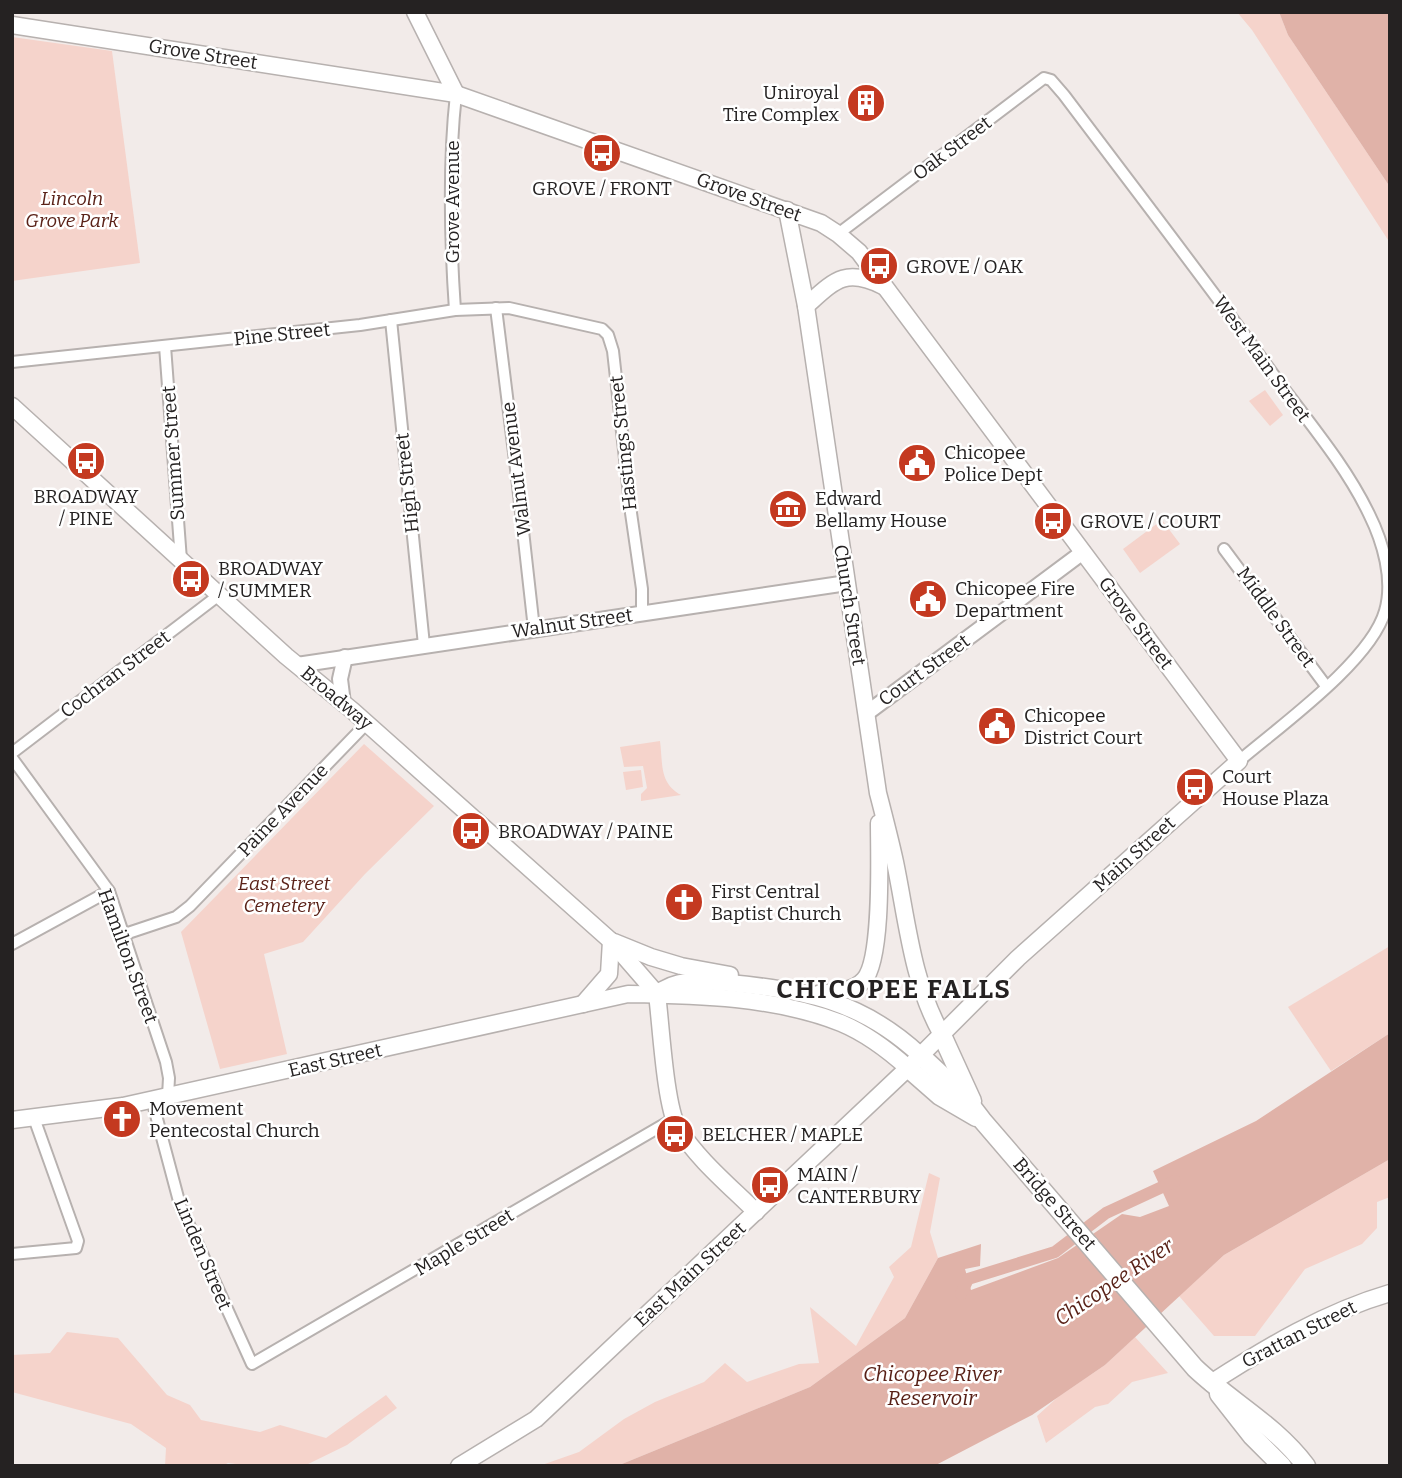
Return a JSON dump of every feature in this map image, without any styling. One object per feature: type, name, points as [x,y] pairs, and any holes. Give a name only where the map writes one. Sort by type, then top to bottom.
[{"type":"main road","points":[[415,12],[436,59],[456,94]]},
{"type":"main road","name":"Grove Street","points":[[12,25],[456,94],[821,223],[859,252],[1239,761]]},
{"type":"main road","name":"Church Street","points":[[787,210],[806,306],[878,793],[895,863],[911,951],[933,1019],[941,1033]]},
{"type":"main road","points":[[806,306],[831,283],[846,277],[864,277],[885,287]]},
{"type":"main road","name":"Broadway","points":[[12,406],[297,665],[367,723],[611,941],[657,994]]},
{"type":"main road","name":"Main Street","points":[[914,1061],[1018,958],[1239,761]]},
{"type":"main road","name":"Church Street","points":[[813,995],[851,989],[866,979],[871,969],[880,869],[878,793]]},
{"type":"main road","points":[[583,1004],[609,974],[611,941],[670,963],[813,995],[869,1017],[903,1040],[914,1061]]},
{"type":"main road","points":[[657,994],[666,986],[685,982],[771,987]]},
{"type":"main road","name":"East Street","points":[[12,1120],[123,1106],[628,994],[657,994]]},
{"type":"main road","points":[[657,994],[738,1000],[816,1015],[858,1032],[914,1061]]},
{"type":"main road","points":[[657,994],[669,1094],[677,1126],[697,1152],[756,1212]]},
{"type":"main road","points":[[941,1033],[978,1114]]},
{"type":"main road","name":"Bridge Street","points":[[914,1061],[978,1114],[1161,1329],[1246,1418]]},
{"type":"main road","name":"East Main Street","points":[[459,1466],[536,1419],[914,1061]]},
{"type":"main road","name":"Grattan Street","points":[[1211,1383],[1272,1345],[1309,1326],[1365,1300],[1390,1293]]},
{"type":"main road","points":[[1246,1418],[1282,1466]]},
{"type":"main road","points":[[1246,1418],[1277,1433],[1306,1466]]},
{"type":"street","name":"Oak Street","points":[[838,234],[1044,78],[1051,80],[1064,95]]},
{"type":"street","name":"Grove Avenue","points":[[455,310],[451,180],[456,94]]},
{"type":"street","name":"West Main Street","points":[[1064,95],[1221,302],[1362,500],[1380,542],[1388,580],[1384,614],[1366,648]]},
{"type":"street","name":"Walnut Avenue","points":[[496,308],[534,629]]},
{"type":"street","name":"Pine Street","points":[[12,362],[391,320],[455,310],[509,308],[551,317]]},
{"type":"street","name":"Hastings Street","points":[[551,317],[602,329],[608,335],[613,351],[642,589],[642,613]]},
{"type":"street","name":"High Street","points":[[391,320],[424,645]]},
{"type":"street","name":"Summer Street","points":[[165,346],[181,560]]},
{"type":"street","name":"Middle Street","points":[[1224,549],[1326,686]]},
{"type":"street","name":"Court Street","points":[[867,713],[1083,552]]},
{"type":"street","name":"Walnut Street","points":[[297,665],[847,583]]},
{"type":"street","name":"Cochran Street","points":[[12,752],[219,595]]},
{"type":"street","name":"Main Street","points":[[1239,761],[1366,648]]},
{"type":"street","points":[[343,703],[340,680],[345,657]]},
{"type":"street","name":"Paine Avenue","points":[[125,934],[176,917],[190,906],[367,723]]},
{"type":"street","name":"Hamilton Street","points":[[12,758],[109,891],[166,1062],[168,1096]]},
{"type":"street","points":[[12,944],[109,891]]},
{"type":"street","name":"Linden Street","points":[[152,1100],[180,1205],[252,1364]]},
{"type":"street","points":[[12,1254],[76,1248],[78,1241],[34,1118]]},
{"type":"street","name":"Maple Street","points":[[252,1364],[675,1118]]},
{"type":"green space","points":[[1237,12],[1279,12],[1288,35],[1390,187],[1390,243],[1252,30]]},
{"type":"green space","name":"Lincoln Grove Park","points":[[12,37],[112,51],[140,263],[12,281]]},
{"type":"green space","points":[[1265,390],[1283,415],[1270,426],[1249,401]]},
{"type":"green space","points":[[1162,520],[1180,544],[1140,573],[1123,549]]},
{"type":"green space","points":[[660,741],[665,779],[681,795],[641,801],[641,794],[647,788],[643,766],[624,767],[620,747]]},
{"type":"green space","name":"East Street Cemetery","points":[[364,744],[434,806],[365,874],[303,942],[264,954],[287,1054],[220,1069],[181,932]]},
{"type":"green space","points":[[641,770],[643,787],[626,790],[623,772]]},
{"type":"green space","points":[[1390,946],[1390,1033],[1331,1071],[1288,1007]]},
{"type":"green space","points":[[1390,1159],[1390,1197],[1377,1202],[1377,1228],[1362,1244],[1305,1269],[1255,1336],[1214,1336],[1179,1296],[1224,1255]]},
{"type":"green space","points":[[929,1173],[940,1178],[930,1232],[938,1258],[905,1318],[810,1387],[617,1466],[539,1466],[579,1452],[624,1419],[655,1402],[704,1382],[725,1363],[747,1382],[799,1364],[819,1363],[810,1307],[856,1346],[894,1277],[889,1267],[911,1247]]},
{"type":"green space","points":[[67,1332],[118,1338],[167,1395],[190,1405],[201,1420],[260,1432],[280,1425],[326,1438],[386,1395],[397,1408],[347,1445],[304,1466],[228,1463],[222,1466],[165,1466],[166,1448],[131,1424],[12,1392],[12,1355],[50,1353]]},
{"type":"green space","points":[[1135,1337],[1168,1373],[1132,1382],[1108,1404],[1095,1407],[1046,1443],[1037,1416],[1058,1397],[1105,1365]]},
{"type":"water","points":[[1279,12],[1390,12],[1390,187],[1288,35]]},
{"type":"water","points":[[1390,1033],[1390,1159],[1224,1255],[1105,1365],[1032,1415],[934,1466],[617,1466],[810,1387],[905,1318],[938,1258],[981,1244],[980,1266],[965,1269],[971,1290],[1058,1258],[1122,1214],[1140,1217],[1169,1206],[1153,1171],[1256,1121]]},
{"type":"waterway","points":[[961,1294],[968,1279],[1055,1252],[1106,1213],[1175,1181]]},
{"type":"place","name":"Uniroyal Tire Complex","points":[[866,103]]},
{"type":"place","name":"GROVE / FRONT","points":[[602,153]]},
{"type":"place","name":"GROVE / OAK","points":[[879,266]]},
{"type":"place","name":"BROADWAY / PINE","points":[[86,461]]},
{"type":"place","name":"Chicopee Police Dept","points":[[917,463]]},
{"type":"place","name":"Edward Bellamy House","points":[[788,509]]},
{"type":"place","name":"GROVE / COURT","points":[[1053,521]]},
{"type":"place","name":"BROADWAY / SUMMER","points":[[191,579]]},
{"type":"place","name":"Chicopee Fire Department","points":[[928,599]]},
{"type":"place","name":"Chicopee District Court","points":[[997,726]]},
{"type":"place","name":"Court House Plaza","points":[[1195,787]]},
{"type":"place","name":"BROADWAY / PAINE","points":[[471,831]]},
{"type":"place","name":"First Central Baptist Church","points":[[684,902]]},
{"type":"place","name":"Movement Pentecostal Church","points":[[122,1119]]},
{"type":"place","name":"BELCHER / MAPLE","points":[[675,1134]]},
{"type":"place","name":"MAIN / CANTERBURY","points":[[770,1185]]},
{"type":"district","name":"CHICOPEE FALLS","points":[[894,989]]},
{"type":"water label","name":"Chicopee River","points":[[1114,1282]]},
{"type":"water label","name":"Chicopee River Reservoir","points":[[932,1386]]}]
